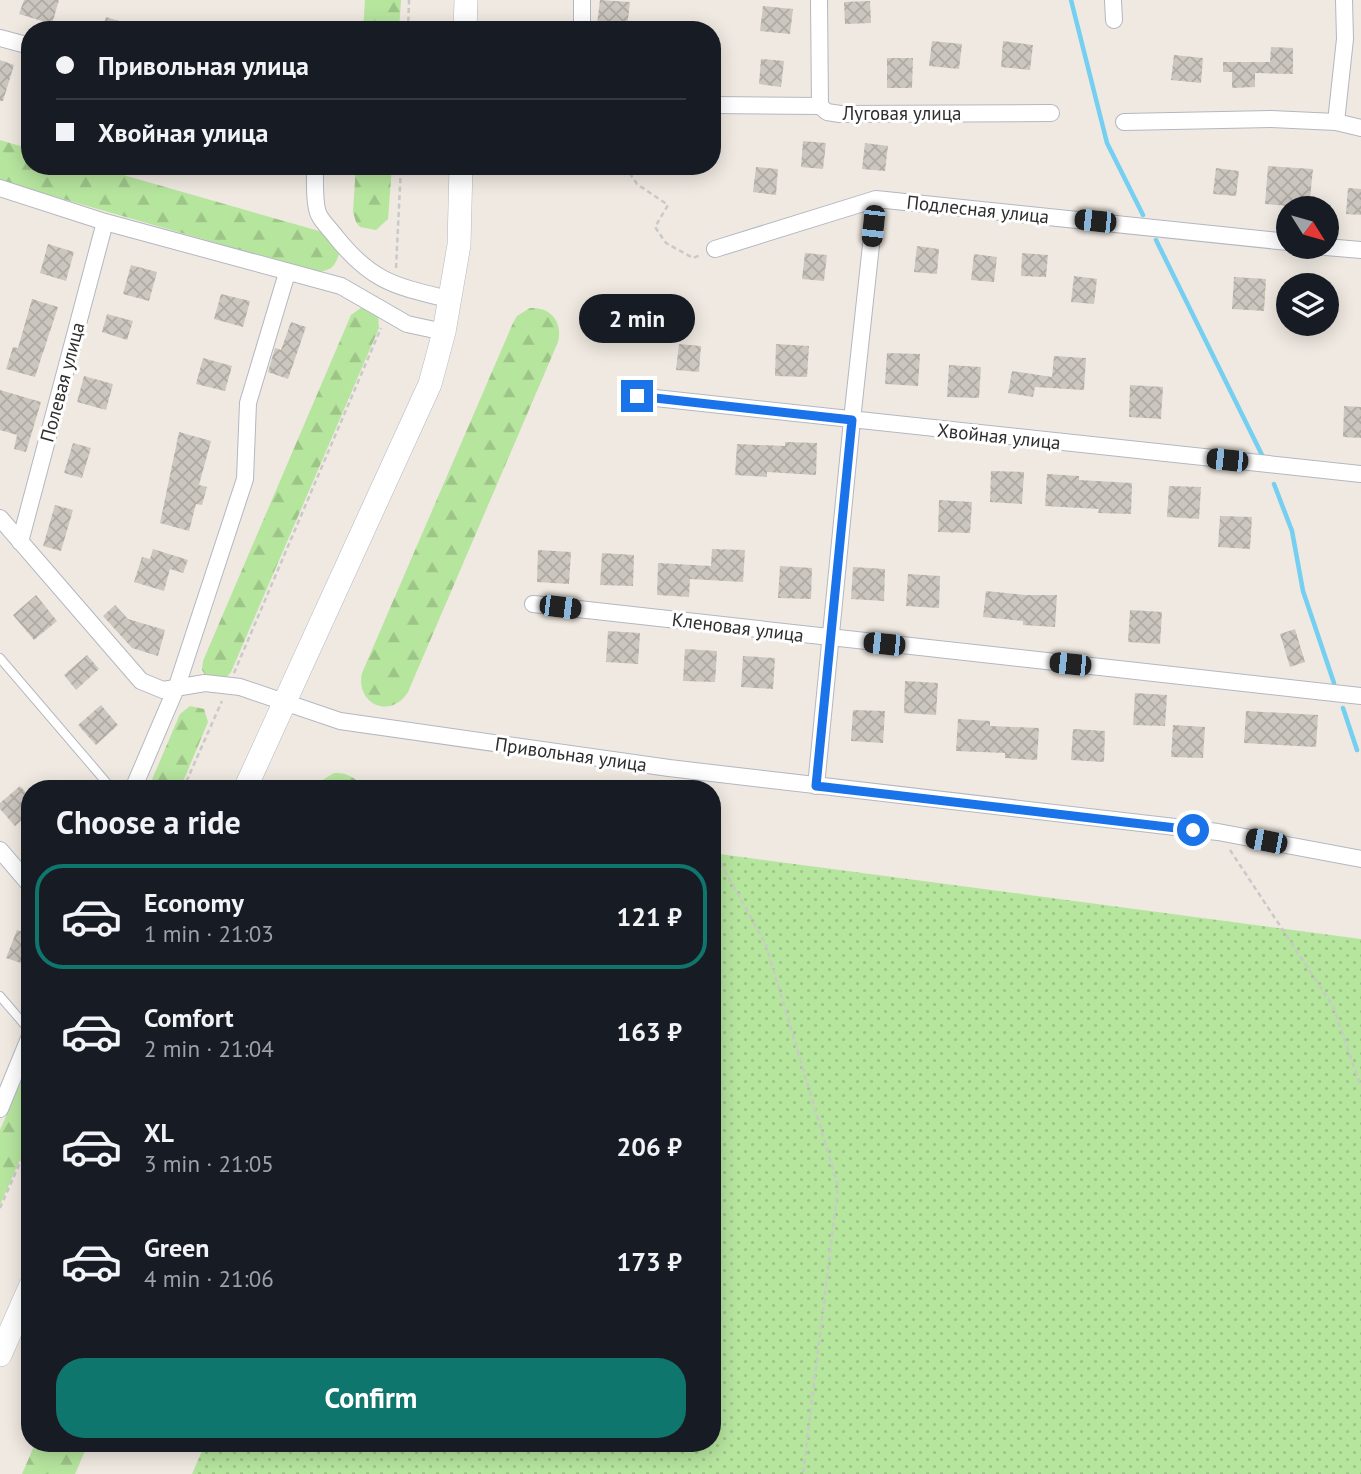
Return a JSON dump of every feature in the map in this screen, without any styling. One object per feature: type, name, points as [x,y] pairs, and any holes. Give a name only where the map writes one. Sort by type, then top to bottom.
[{"type":"street","points":[[465,21],[466,0]]},
{"type":"street","points":[[582,0],[582,21]]},
{"type":"street","name":"Луговая улица","points":[[820,0],[820,106],[827,112],[1051,113]]},
{"type":"street","points":[[1113,0],[1114,20]]},
{"type":"street","points":[[1336,122],[1345,39],[1344,0]]},
{"type":"street","points":[[0,38],[21,44]]},
{"type":"street","points":[[721,105],[820,106]]},
{"type":"street","points":[[1124,122],[1271,119],[1336,122],[1361,128]]},
{"type":"street","points":[[315,175],[317,214],[367,269],[395,286],[448,299]]},
{"type":"street","points":[[250,780],[429,384],[444,332],[458,245],[461,175]]},
{"type":"street","points":[[0,188],[105,222],[341,286],[407,324],[444,332]]},
{"type":"street","points":[[715,249],[876,199],[816,786]]},
{"type":"street","name":"Подлесная улица","points":[[876,199],[1276,241]]},
{"type":"street","name":"Полевая улица","points":[[20,542],[105,222]]},
{"type":"street","points":[[1339,248],[1361,250]]},
{"type":"street","points":[[137,780],[177,687],[245,479],[248,403],[287,273]]},
{"type":"street","name":"Хвойная улица","points":[[637,396],[1361,474]]},
{"type":"street","points":[[0,518],[141,681],[163,690],[177,687]]},
{"type":"street","name":"Кленовая улица","points":[[533,604],[1361,696]]},
{"type":"street","name":"Привольная улица","points":[[177,687],[205,683],[229,686],[284,701],[340,721],[669,768],[1218,832],[1361,859]]},
{"type":"street","points":[[0,850],[21,874]]},
{"type":"street","points":[[0,1109],[21,1059]]},
{"type":"street","points":[[0,1355],[21,1307]]},
{"type":"lane","points":[[0,658],[104,780]]},
{"type":"lane","points":[[0,996],[21,1020]]},
{"type":"path","points":[[408,21],[409,0]]},
{"type":"path","points":[[395,286],[401,175]]},
{"type":"path","points":[[631,175],[637,184],[668,205],[655,227],[666,243],[693,258],[715,249]]},
{"type":"path","points":[[187,780],[387,313]]},
{"type":"path","points":[[1218,832],[1333,1006],[1361,1087]]},
{"type":"path","points":[[721,864],[766,945],[838,1186],[803,1474]]},
{"type":"path","points":[[0,1208],[21,1160]]},
{"type":"green space","points":[[365,0],[401,0],[400,21],[364,21]]},
{"type":"green space","points":[[0,140],[21,146],[21,175],[123,175],[326,233],[340,251],[335,264],[329,269],[315,271],[0,181]]},
{"type":"green space","points":[[355,175],[391,175],[388,219],[376,230],[360,227],[353,212]]},
{"type":"green space","points":[[362,307],[378,314],[379,328],[231,672],[225,679],[207,678],[202,670],[203,661],[351,315]]},
{"type":"green space","points":[[530,308],[544,310],[554,317],[559,328],[558,342],[408,692],[393,705],[376,705],[364,693],[362,673],[513,323],[517,316]]},
{"type":"green space","points":[[190,706],[204,709],[208,722],[184,780],[152,780],[180,714]]},
{"type":"green space","points":[[334,773],[351,776],[356,780],[323,780]]},
{"type":"green space","points":[[721,854],[1361,939],[1361,1474],[192,1474],[202,1452],[721,1452]]},
{"type":"green space","points":[[21,1082],[21,1157],[0,1205],[0,1130]]},
{"type":"green space","points":[[32,1452],[85,1452],[75,1474],[22,1474]]},
{"type":"building","points":[[24,0],[59,0],[53,21],[42,21],[19,14]]},
{"type":"building","points":[[600,0],[630,2],[628,21],[597,21]]},
{"type":"building","points":[[870,1],[871,23],[845,24],[844,2]]},
{"type":"building","points":[[763,6],[793,9],[790,34],[760,31]]},
{"type":"building","points":[[932,41],[962,44],[959,69],[929,66]]},
{"type":"building","points":[[1003,41],[1033,45],[1030,70],[1001,67]]},
{"type":"building","points":[[1271,47],[1293,48],[1293,74],[1255,73],[1255,87],[1232,88],[1232,72],[1223,72],[1223,62],[1270,62]]},
{"type":"building","points":[[1174,55],[1203,58],[1201,83],[1171,80]]},
{"type":"building","points":[[887,58],[913,58],[912,88],[887,88]]},
{"type":"building","points":[[761,59],[784,61],[781,87],[759,84]]},
{"type":"building","points":[[0,60],[14,65],[3,101],[0,101]]},
{"type":"building","points":[[803,141],[826,143],[823,169],[801,167]]},
{"type":"building","points":[[865,143],[888,146],[885,171],[862,169]]},
{"type":"building","points":[[1268,166],[1313,169],[1310,196],[1276,196],[1276,205],[1265,204]]},
{"type":"building","points":[[756,167],[778,169],[776,195],[753,192]]},
{"type":"building","points":[[1216,168],[1239,171],[1236,196],[1213,194]]},
{"type":"building","points":[[1348,188],[1361,189],[1361,215],[1346,214]]},
{"type":"building","points":[[48,244],[74,252],[66,281],[40,273]]},
{"type":"building","points":[[917,246],[939,249],[937,274],[914,272]]},
{"type":"building","points":[[805,253],[827,255],[824,281],[802,279]]},
{"type":"building","points":[[1022,253],[1048,255],[1046,277],[1021,276]]},
{"type":"building","points":[[974,254],[997,257],[994,282],[971,280]]},
{"type":"building","points":[[131,265],[157,272],[149,301],[123,294]]},
{"type":"building","points":[[1074,276],[1097,279],[1094,304],[1071,302]]},
{"type":"building","points":[[1234,277],[1266,279],[1264,311],[1232,309]]},
{"type":"building","points":[[221,294],[250,301],[243,327],[214,319]]},
{"type":"building","points":[[32,299],[58,307],[35,377],[6,369],[13,347],[18,348]]},
{"type":"building","points":[[107,314],[133,321],[127,340],[102,332]]},
{"type":"building","points":[[291,322],[306,327],[288,379],[268,372],[275,348],[281,350]]},
{"type":"building","points":[[679,344],[701,346],[699,372],[676,370]]},
{"type":"building","points":[[776,344],[809,346],[807,377],[775,376]]},
{"type":"building","points":[[887,353],[920,354],[918,386],[885,384]]},
{"type":"building","points":[[1054,356],[1086,358],[1084,390],[1035,387],[1033,397],[1008,393],[1012,371],[1052,377]]},
{"type":"building","points":[[203,358],[232,366],[225,391],[196,384]]},
{"type":"building","points":[[949,365],[981,367],[979,398],[947,397]]},
{"type":"building","points":[[84,376],[113,384],[106,410],[77,402]]},
{"type":"building","points":[[1130,385],[1163,387],[1161,419],[1129,417]]},
{"type":"building","points":[[0,390],[41,402],[26,452],[14,449],[17,435],[0,430]]},
{"type":"building","points":[[1344,406],[1361,407],[1361,438],[1343,437]]},
{"type":"building","points":[[179,432],[211,441],[199,485],[207,487],[202,505],[196,504],[189,531],[160,523]]},
{"type":"building","points":[[785,442],[817,443],[816,475],[767,472],[767,477],[735,475],[737,444],[785,446]]},
{"type":"building","points":[[73,443],[91,448],[82,478],[64,473]]},
{"type":"building","points":[[991,471],[1024,472],[1022,504],[990,502]]},
{"type":"building","points":[[1047,474],[1079,476],[1079,480],[1132,483],[1131,514],[1045,506]]},
{"type":"building","points":[[1169,486],[1201,487],[1199,519],[1167,517]]},
{"type":"building","points":[[939,500],[972,502],[970,533],[938,532]]},
{"type":"building","points":[[55,505],[73,510],[61,551],[43,546]]},
{"type":"building","points":[[1220,516],[1252,517],[1250,549],[1218,547]]},
{"type":"building","points":[[153,549],[188,560],[183,573],[170,569],[164,591],[134,582],[142,557],[150,559]]},
{"type":"building","points":[[712,549],[745,550],[743,582],[690,579],[689,597],[657,595],[658,563],[711,566]]},
{"type":"building","points":[[538,550],[571,552],[569,584],[537,582]]},
{"type":"building","points":[[602,553],[634,555],[633,586],[600,585]]},
{"type":"building","points":[[780,566],[812,568],[811,599],[778,598]]},
{"type":"building","points":[[853,567],[885,569],[884,601],[851,599]]},
{"type":"building","points":[[908,574],[940,576],[939,608],[906,606]]},
{"type":"building","points":[[986,591],[1057,595],[1055,627],[1023,625],[1023,621],[983,617]]},
{"type":"building","points":[[36,595],[57,621],[34,640],[13,615]]},
{"type":"building","points":[[115,605],[128,619],[165,630],[158,656],[132,648],[103,616]]},
{"type":"building","points":[[1130,610],[1162,612],[1160,644],[1128,642]]},
{"type":"building","points":[[1295,629],[1305,662],[1290,667],[1280,634]]},
{"type":"building","points":[[608,631],[640,633],[638,664],[606,662]]},
{"type":"building","points":[[685,649],[717,651],[715,682],[683,681]]},
{"type":"building","points":[[87,655],[99,669],[76,690],[64,675]]},
{"type":"building","points":[[743,656],[775,658],[773,689],[741,687]]},
{"type":"building","points":[[905,681],[938,683],[936,715],[904,713]]},
{"type":"building","points":[[1135,693],[1167,695],[1165,726],[1133,725]]},
{"type":"building","points":[[101,705],[118,725],[96,745],[78,725]]},
{"type":"building","points":[[853,710],[885,711],[883,743],[851,741]]},
{"type":"building","points":[[1246,711],[1318,715],[1316,747],[1244,743]]},
{"type":"building","points":[[958,719],[990,721],[990,726],[1039,728],[1037,760],[1005,758],[1005,753],[956,751]]},
{"type":"building","points":[[1173,725],[1205,727],[1203,758],[1171,757]]},
{"type":"building","points":[[1073,729],[1105,731],[1104,762],[1071,760]]},
{"type":"building","points":[[20,786],[21,821],[15,826],[0,809],[0,803]]},
{"type":"building","points":[[17,930],[21,931],[21,963],[6,958]]},
{"type":"waterway","points":[[1071,0],[1107,143],[1143,215]]},
{"type":"waterway","points":[[1156,240],[1264,459]]},
{"type":"waterway","points":[[1274,484],[1292,531],[1303,591],[1334,683]]},
{"type":"waterway","points":[[1343,708],[1357,750]]},
{"type":"route","points":[[637,396],[852,420],[816,786],[1193,830]]}]
